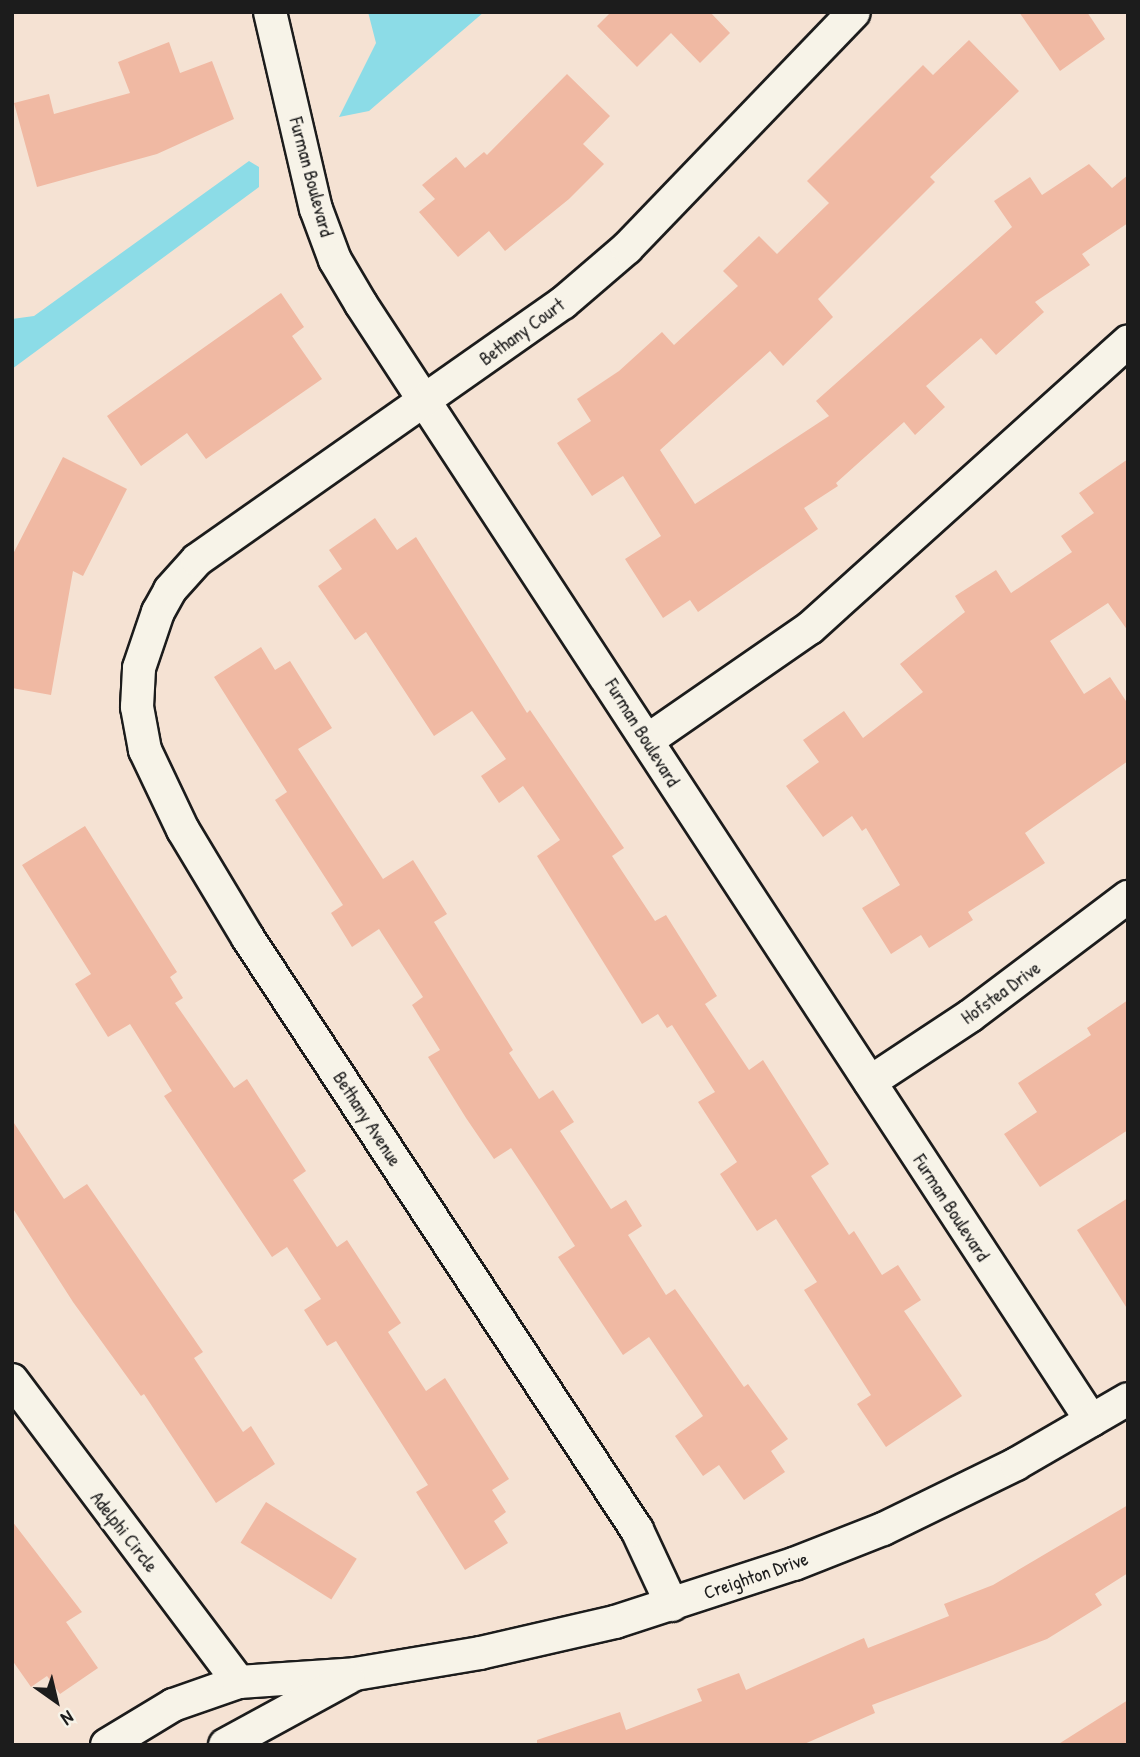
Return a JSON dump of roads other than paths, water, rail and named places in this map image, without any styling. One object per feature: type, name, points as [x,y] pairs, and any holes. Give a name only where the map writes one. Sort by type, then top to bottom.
[{"type":"street","name":"Furman Boulevard","points":[[270,12],[316,209],[335,260],[424,402],[648,740],[1091,1420]]},
{"type":"street","name":"Bethany Court","points":[[158,612],[170,590],[197,560],[563,303],[627,248],[854,12]]},
{"type":"street","points":[[648,740],[810,628],[1128,342]]},
{"type":"street","name":"Bethany Avenue","points":[[158,612],[139,668],[137,707],[145,750],[183,830],[256,950],[637,1530],[672,1605]]},
{"type":"street","name":"Hofstea Drive","points":[[870,1082],[981,1009],[1128,897]]},
{"type":"street","name":"Adelphi Circle","points":[[12,1380],[72,1465],[239,1682]]},
{"type":"street","name":"Creighton Drive","points":[[107,1745],[173,1704],[239,1682],[355,1674],[481,1653],[672,1605],[883,1529],[1016,1464],[1128,1399]]},
{"type":"street","name":"Creighton Drive","points":[[225,1745],[274,1733],[355,1674]]},
{"type":"water","points":[[368,12],[484,12],[369,111],[339,117],[376,43]]},
{"type":"water","points":[[249,161],[259,167],[259,187],[12,369],[12,319],[34,316]]}]
